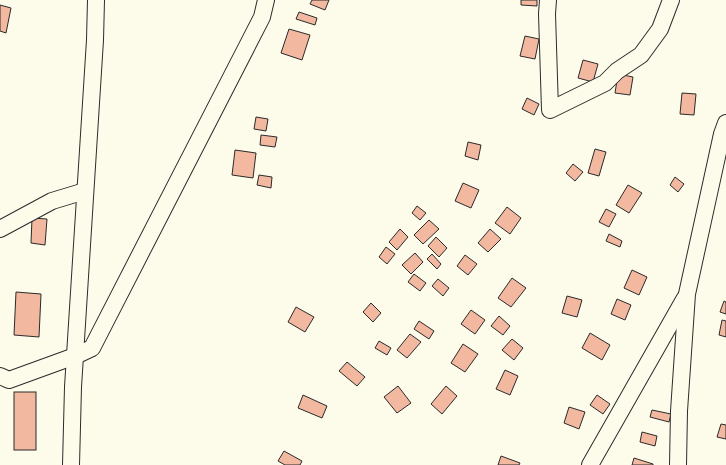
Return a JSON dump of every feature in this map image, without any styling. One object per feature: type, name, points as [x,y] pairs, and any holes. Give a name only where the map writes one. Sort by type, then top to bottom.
[{"type":"street","points":[[71,465],[73,387],[95,40],[96,0]]},
{"type":"street","points":[[0,376],[10,380],[75,356],[92,348],[262,17],[266,0]]},
{"type":"street","points":[[548,0],[547,14],[550,110],[605,83],[617,71],[641,55],[660,29],[671,0]]},
{"type":"street","points":[[678,465],[679,411],[687,294],[722,134],[726,123]]},
{"type":"street","points":[[0,229],[52,201],[85,191]]},
{"type":"street","points":[[590,465],[687,294]]},
{"type":"building","points":[[312,0],[329,0],[325,10],[310,4]]},
{"type":"building","points":[[521,0],[537,0],[537,6],[521,5]]},
{"type":"building","points":[[0,5],[11,8],[6,33],[0,31]]},
{"type":"building","points":[[299,12],[317,18],[315,25],[296,19]]},
{"type":"building","points":[[289,29],[310,35],[302,60],[281,53]]},
{"type":"building","points":[[525,36],[539,39],[535,59],[520,56]]},
{"type":"building","points":[[583,60],[598,64],[593,82],[578,78]]},
{"type":"building","points":[[618,74],[633,77],[630,95],[615,93]]},
{"type":"building","points":[[682,93],[696,94],[694,115],[680,114]]},
{"type":"building","points":[[527,98],[539,104],[534,115],[522,109]]},
{"type":"building","points":[[256,117],[268,119],[266,131],[254,129]]},
{"type":"building","points":[[261,135],[277,137],[275,147],[260,145]]},
{"type":"building","points":[[468,142],[481,145],[478,160],[465,156]]},
{"type":"building","points":[[595,149],[606,152],[599,176],[588,173]]},
{"type":"building","points":[[235,150],[256,153],[253,178],[232,175]]},
{"type":"building","points":[[573,164],[583,172],[575,181],[566,173]]},
{"type":"building","points":[[259,175],[272,177],[271,188],[257,185]]},
{"type":"building","points":[[675,177],[684,184],[678,192],[670,185]]},
{"type":"building","points":[[463,183],[479,190],[471,208],[455,201]]},
{"type":"building","points":[[628,185],[642,193],[629,213],[616,205]]},
{"type":"building","points":[[417,206],[426,213],[420,220],[412,213]]},
{"type":"building","points":[[507,207],[521,218],[510,234],[495,223]]},
{"type":"building","points":[[606,209],[616,214],[609,227],[599,222]]},
{"type":"building","points":[[32,218],[47,219],[45,245],[31,243]]},
{"type":"building","points":[[429,220],[439,229],[423,244],[414,235]]},
{"type":"building","points":[[400,229],[408,237],[397,250],[389,242]]},
{"type":"building","points":[[490,229],[501,239],[488,252],[478,243]]},
{"type":"building","points":[[609,234],[622,241],[620,247],[606,241]]},
{"type":"building","points":[[436,237],[447,248],[439,257],[428,246]]},
{"type":"building","points":[[386,247],[395,254],[387,264],[379,257]]},
{"type":"building","points":[[415,253],[423,262],[411,274],[402,265]]},
{"type":"building","points":[[432,254],[441,264],[437,269],[427,259]]},
{"type":"building","points":[[465,255],[477,264],[468,275],[457,266]]},
{"type":"building","points":[[632,270],[647,277],[639,295],[624,288]]},
{"type":"building","points":[[414,274],[426,283],[420,291],[408,282]]},
{"type":"building","points":[[512,278],[526,288],[511,307],[498,298]]},
{"type":"building","points":[[438,279],[449,288],[443,296],[432,286]]},
{"type":"building","points":[[16,292],[41,294],[39,337],[14,335]]},
{"type":"building","points":[[567,296],[582,300],[577,317],[562,313]]},
{"type":"building","points":[[617,299],[631,305],[625,320],[611,314]]},
{"type":"building","points":[[724,301],[726,302],[726,314],[720,312]]},
{"type":"building","points":[[371,303],[381,313],[373,322],[363,312]]},
{"type":"building","points":[[296,307],[314,317],[305,332],[288,322]]},
{"type":"building","points":[[471,310],[485,320],[475,334],[461,324]]},
{"type":"building","points":[[499,316],[510,326],[503,335],[491,326]]},
{"type":"building","points":[[722,320],[726,321],[726,337],[719,335]]},
{"type":"building","points":[[419,321],[434,331],[429,339],[414,329]]},
{"type":"building","points":[[590,333],[610,345],[602,360],[582,348]]},
{"type":"building","points":[[410,334],[421,342],[407,358],[397,350]]},
{"type":"building","points":[[512,339],[523,348],[514,360],[502,350]]},
{"type":"building","points":[[379,341],[391,348],[387,355],[375,348]]},
{"type":"building","points":[[463,344],[478,354],[465,372],[451,363]]},
{"type":"building","points":[[347,362],[365,377],[357,386],[339,371]]},
{"type":"building","points":[[505,370],[518,376],[510,395],[496,389]]},
{"type":"building","points":[[398,386],[411,403],[397,413],[384,397]]},
{"type":"building","points":[[446,386],[457,396],[442,414],[431,404]]},
{"type":"building","points":[[14,392],[36,392],[36,450],[14,450]]},
{"type":"building","points":[[303,395],[327,406],[322,418],[298,408]]},
{"type":"building","points":[[597,395],[610,404],[603,414],[590,405]]},
{"type":"building","points":[[569,407],[585,412],[579,429],[564,423]]},
{"type":"building","points":[[652,410],[671,414],[669,422],[650,417]]},
{"type":"building","points":[[721,424],[726,425],[726,439],[717,437]]},
{"type":"building","points":[[642,432],[657,436],[655,446],[640,442]]},
{"type":"building","points":[[284,451],[302,461],[300,465],[285,465],[278,461]]},
{"type":"building","points":[[501,456],[520,463],[519,465],[498,465]]},
{"type":"building","points":[[634,458],[653,464],[653,465],[632,465]]}]
